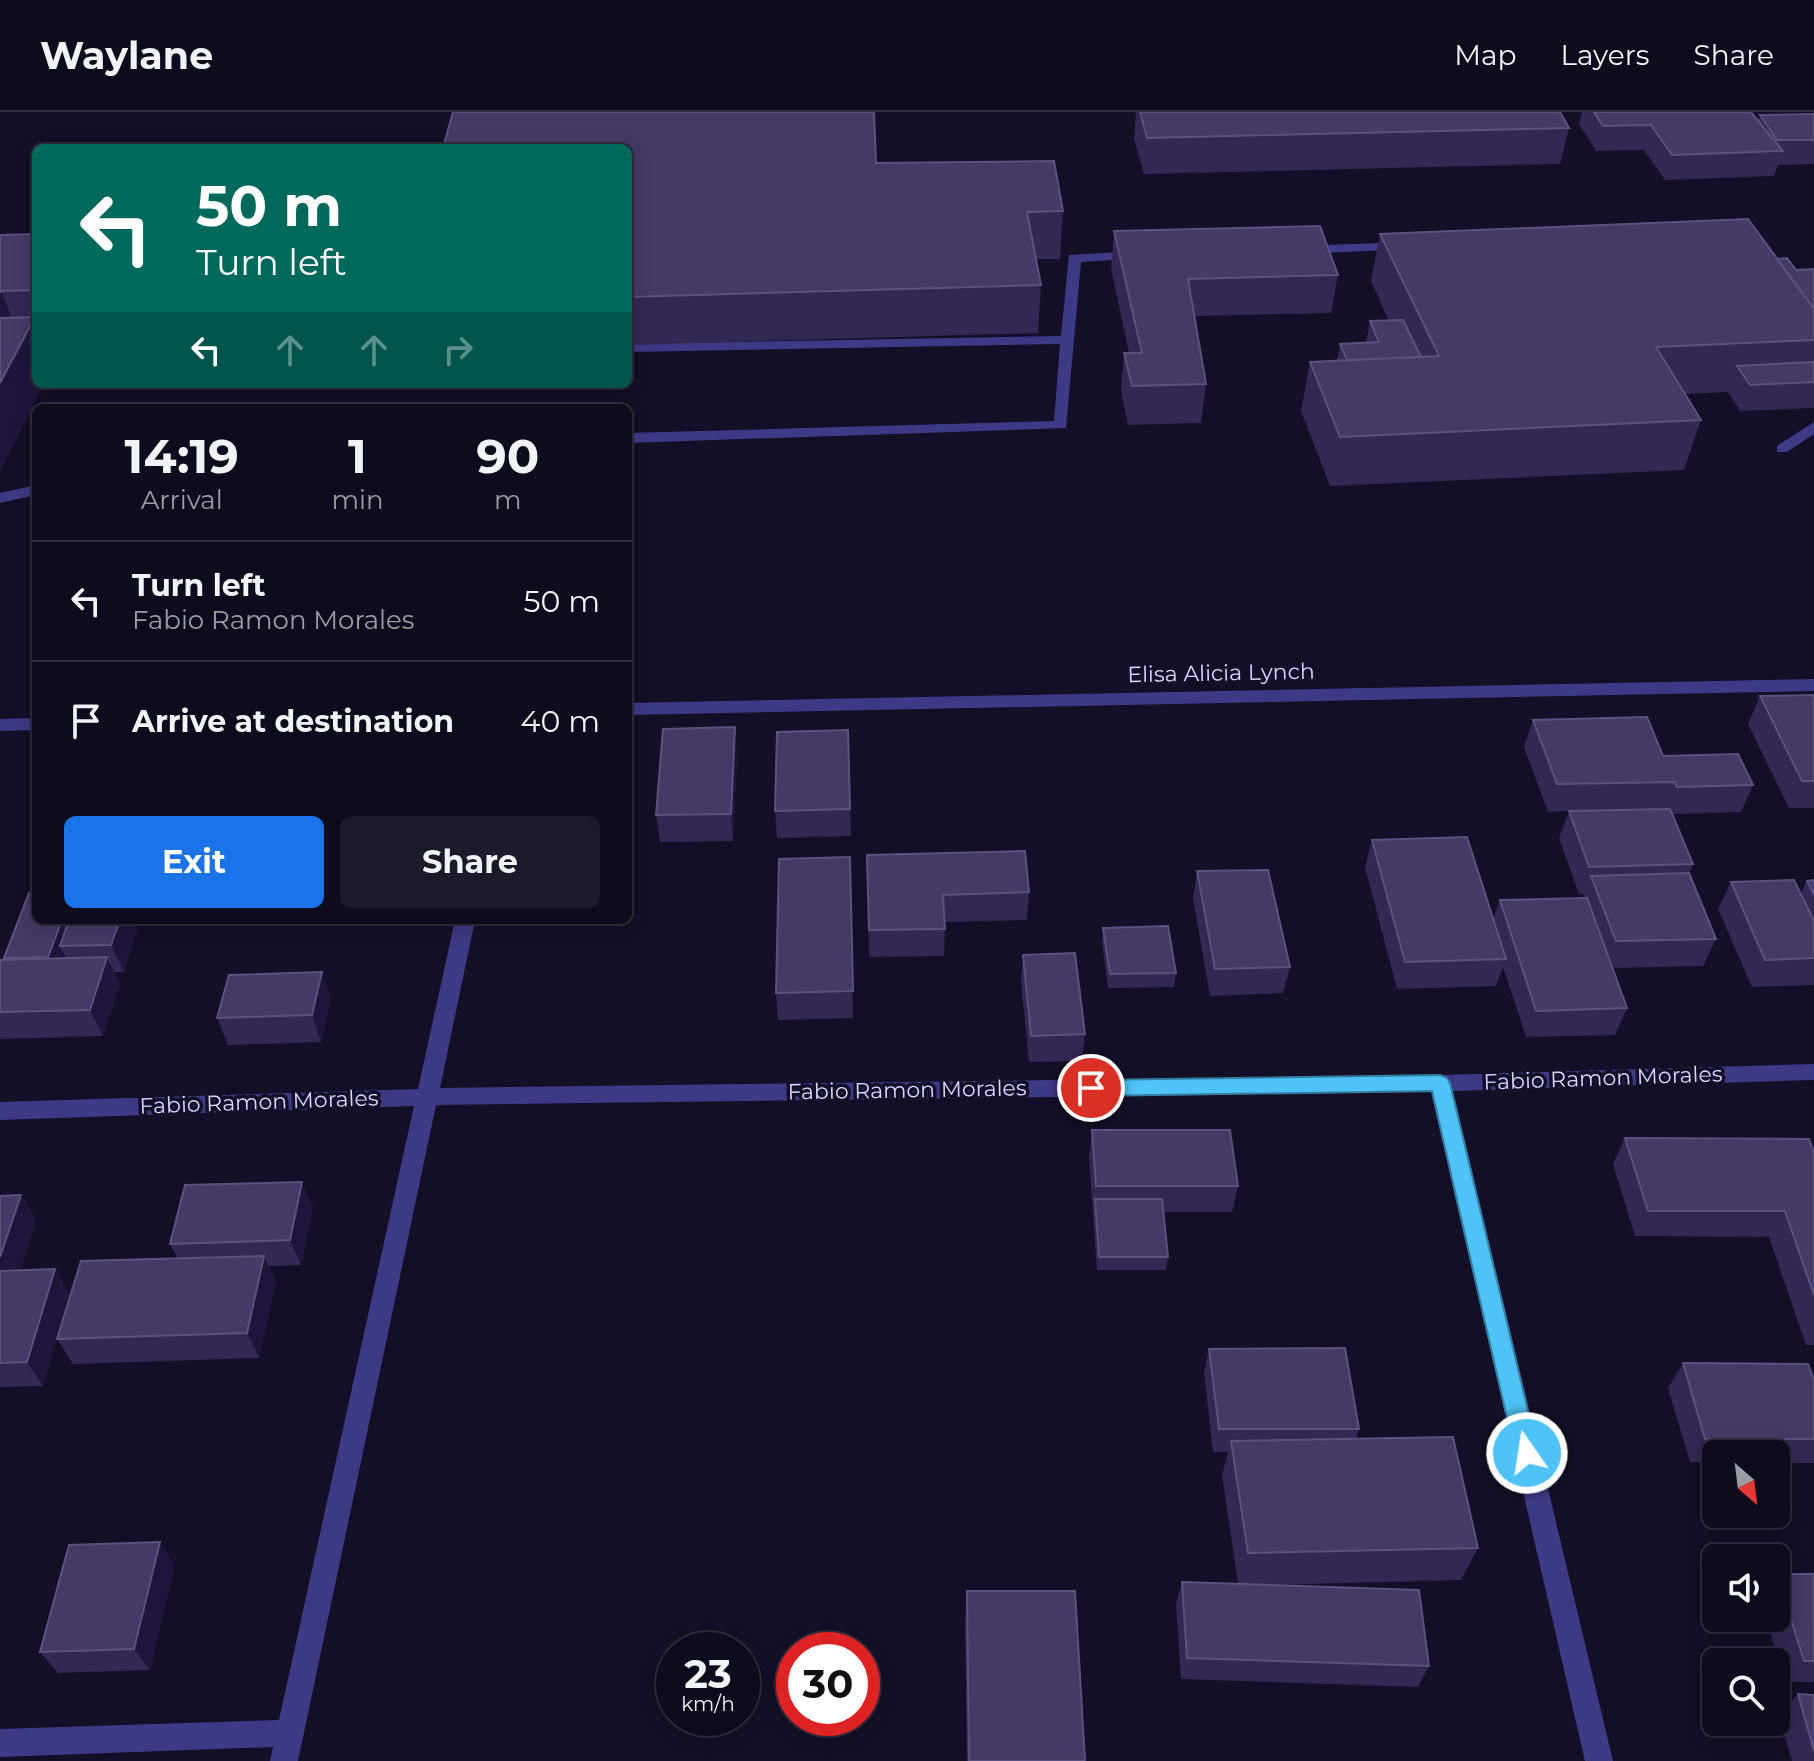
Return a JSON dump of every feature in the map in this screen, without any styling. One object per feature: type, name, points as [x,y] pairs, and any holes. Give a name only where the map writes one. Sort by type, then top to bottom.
[{"type":"street","points":[[1282,250],[1426,245]]},
{"type":"street","points":[[632,438],[1061,425],[1074,258],[1154,255]]},
{"type":"street","points":[[632,348],[1068,340]]},
{"type":"street","points":[[1782,449],[1814,427]]},
{"type":"street","points":[[0,498],[32,491]]},
{"type":"street","name":"Elisa Alicia Lynch","points":[[632,709],[1814,685]]},
{"type":"street","points":[[0,725],[32,724]]},
{"type":"street","points":[[284,1761],[464,924]]},
{"type":"street","name":"Fabio Ramon Morales","points":[[0,1111],[425,1097],[1440,1083],[1814,1072]]},
{"type":"street","points":[[1440,1083],[1599,1761]]},
{"type":"street","points":[[0,1743],[290,1733]]},
{"type":"building","points":[[453,112],[874,112],[876,163],[1054,161],[1063,211],[1027,212],[1041,285],[632,297],[632,144],[444,144]]},
{"type":"building","points":[[1140,112],[1560,112],[1569,128],[1147,138]]},
{"type":"building","points":[[1594,112],[1751,112],[1783,151],[1672,155],[1651,125],[1603,126]]},
{"type":"building","points":[[1814,114],[1814,140],[1777,140],[1760,115]]},
{"type":"building","points":[[1748,219],[1814,309],[1814,340],[1656,347],[1701,420],[1340,437],[1310,362],[1439,356],[1380,234]]},
{"type":"building","points":[[1320,226],[1338,275],[1188,279],[1206,384],[1132,386],[1124,353],[1142,353],[1114,231]]},
{"type":"building","points":[[32,234],[32,290],[0,293],[0,235]]},
{"type":"building","points":[[1787,258],[1796,270],[1814,269],[1814,309],[1777,259]]},
{"type":"building","points":[[32,317],[32,323],[0,383],[0,318]]},
{"type":"building","points":[[1403,320],[1421,357],[1347,360],[1340,344],[1379,342],[1370,321]]},
{"type":"building","points":[[1814,362],[1814,382],[1750,385],[1737,366]]},
{"type":"building","points":[[1814,695],[1814,781],[1802,781],[1760,696]]},
{"type":"building","points":[[1647,717],[1663,756],[1738,754],[1753,785],[1677,787],[1675,782],[1557,784],[1533,720]]},
{"type":"building","points":[[735,727],[731,814],[656,815],[663,729]]},
{"type":"building","points":[[848,730],[850,809],[775,811],[777,732]]},
{"type":"building","points":[[1670,809],[1693,864],[1589,867],[1569,811]]},
{"type":"building","points":[[1467,837],[1506,959],[1405,962],[1372,840]]},
{"type":"building","points":[[1025,851],[1029,892],[943,895],[945,929],[869,930],[867,855]]},
{"type":"building","points":[[850,857],[853,991],[776,993],[779,859]]},
{"type":"building","points":[[1268,870],[1290,967],[1215,969],[1197,871]]},
{"type":"building","points":[[1689,873],[1716,939],[1616,941],[1591,876]]},
{"type":"building","points":[[1794,880],[1814,921],[1814,958],[1765,960],[1731,882]]},
{"type":"building","points":[[1814,880],[1814,895],[1807,881]]},
{"type":"building","points":[[29,893],[32,893],[32,924],[60,924],[48,957],[4,958]]},
{"type":"building","points":[[1587,898],[1627,1008],[1536,1011],[1500,900]]},
{"type":"building","points":[[68,924],[119,924],[111,945],[60,946]]},
{"type":"building","points":[[1168,926],[1176,973],[1110,974],[1103,928]]},
{"type":"building","points":[[1075,953],[1085,1034],[1031,1036],[1023,955]]},
{"type":"building","points":[[107,957],[90,1010],[0,1012],[0,960]]},
{"type":"building","points":[[322,972],[312,1015],[217,1018],[229,975]]},
{"type":"building","points":[[1092,1130],[1230,1130],[1238,1186],[1096,1186]]},
{"type":"building","points":[[1625,1138],[1809,1139],[1814,1153],[1814,1295],[1785,1211],[1648,1211]]},
{"type":"building","points":[[302,1182],[290,1240],[170,1244],[185,1185]]},
{"type":"building","points":[[21,1195],[0,1257],[0,1196]]},
{"type":"building","points":[[1095,1199],[1162,1199],[1168,1257],[1099,1257]]},
{"type":"building","points":[[264,1256],[247,1333],[57,1339],[81,1261]]},
{"type":"building","points":[[55,1269],[27,1362],[0,1363],[0,1271]]},
{"type":"building","points":[[1345,1348],[1359,1429],[1219,1429],[1209,1349]]},
{"type":"building","points":[[1683,1363],[1808,1364],[1814,1380],[1814,1439],[1705,1439]]},
{"type":"building","points":[[1453,1437],[1478,1548],[1248,1553],[1231,1441]]},
{"type":"building","points":[[160,1542],[134,1649],[40,1652],[69,1545]]},
{"type":"building","points":[[1790,1574],[1814,1574],[1814,1661],[1804,1661],[1790,1616]]},
{"type":"building","points":[[1182,1582],[1419,1590],[1429,1666],[1187,1658]]},
{"type":"building","points":[[967,1591],[1075,1591],[1085,1761],[969,1761]]},
{"type":"building","points":[[1798,1694],[1814,1695],[1814,1751]]},
{"type":"route","points":[[1091,1088],[1440,1083],[1527,1453]]}]
